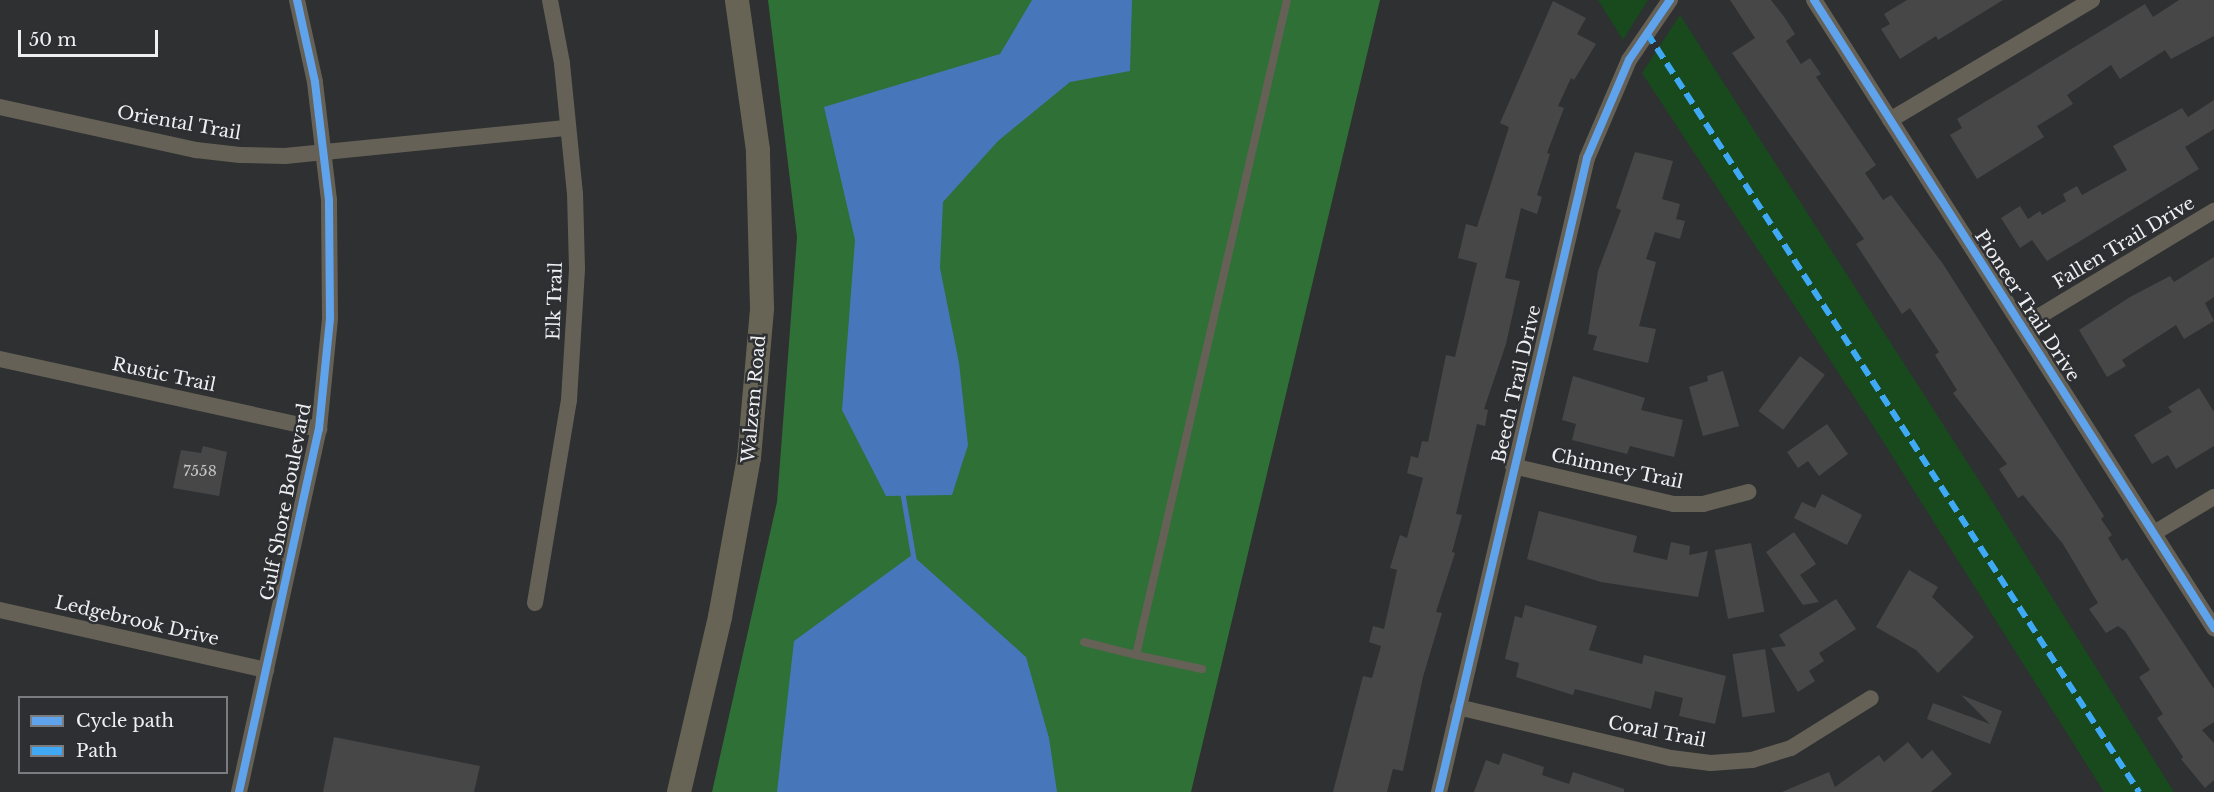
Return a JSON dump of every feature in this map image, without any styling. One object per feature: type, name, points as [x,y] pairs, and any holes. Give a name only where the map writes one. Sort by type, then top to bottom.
[{"type":"main road","name":"Walzem Road","points":[[680,792],[720,617],[749,458],[762,308],[758,150],[737,0]]},
{"type":"street","name":"Gulf Shore Boulevard","points":[[239,792],[319,429],[330,318],[329,200],[315,82],[297,0]]},
{"type":"street","name":"Elk Trail","points":[[535,603],[560,472],[574,333],[575,194],[562,63],[550,0]]},
{"type":"street","name":"Beech Trail Drive","points":[[1438,792],[1587,158],[1629,60],[1670,0]]},
{"type":"street","name":"Pioneer Trail Drive","points":[[1814,0],[2214,628]]},
{"type":"street","points":[[1890,120],[2092,0]]},
{"type":"street","name":"Oriental Trail","points":[[0,107],[196,150],[240,155],[323,152],[568,128]]},
{"type":"street","name":"Fallen Trail Drive","points":[[2023,326],[2214,211]]},
{"type":"street","name":"Rustic Trail","points":[[0,359],[319,429]]},
{"type":"street","name":"Chimney Trail","points":[[1513,466],[1674,504],[1703,504],[1748,492]]},
{"type":"street","points":[[2154,533],[2214,497]]},
{"type":"street","name":"Ledgebrook Drive","points":[[0,610],[266,670]]},
{"type":"street","name":"Coral Trail","points":[[1458,707],[1671,758],[1711,763],[1752,760],[1791,748],[1871,698]]},
{"type":"lane","points":[[1136,655],[1287,0]]},
{"type":"lane","points":[[1084,642],[1202,669]]},
{"type":"green space","points":[[768,0],[1380,0],[1191,792],[712,792],[777,502],[797,237]]},
{"type":"green space","points":[[1598,0],[1648,0],[1623,40]]},
{"type":"green space","points":[[1680,15],[1982,485],[2174,792],[2104,792],[1872,424],[1642,73]]},
{"type":"water","points":[[1032,0],[1132,0],[1130,71],[1070,82],[998,141],[943,202],[940,268],[959,363],[968,445],[952,495],[886,496],[842,410],[855,240],[824,107],[1000,54]]},
{"type":"water","points":[[912,555],[1026,657],[1049,738],[1057,792],[777,792],[794,641]]},
{"type":"building","points":[[1730,0],[1771,0],[1785,18],[1795,34],[1786,41],[1801,64],[1810,58],[1821,74],[1816,77],[1876,165],[1865,173],[1883,200],[1891,195],[1943,264],[2104,516],[2101,519],[2112,535],[2108,538],[2122,561],[2127,558],[2214,689],[2214,722],[2202,730],[2214,743],[2214,780],[2205,788],[2181,759],[2183,757],[2157,718],[2163,714],[2139,677],[2150,670],[2125,631],[2118,626],[2106,633],[2089,609],[2098,603],[2063,544],[2023,495],[2018,498],[1999,469],[2007,464],[1953,393],[1957,390],[1935,355],[1939,352],[1910,308],[1902,314],[1856,244],[1864,239],[1732,53],[1755,38]]},
{"type":"building","points":[[1907,0],[2003,0],[1938,40],[1936,36],[1900,59],[1881,29],[1890,24],[1884,14]]},
{"type":"building","points":[[2179,0],[2214,0],[2214,36],[2171,59],[2165,50],[2120,79],[2111,65],[2067,95],[2073,104],[2037,126],[2044,137],[1977,179],[1950,135],[1962,128],[1957,119],[2145,4],[2153,17]]},
{"type":"building","points":[[1553,1],[1586,18],[1577,34],[1596,44],[1574,80],[1571,78],[1558,106],[1564,108],[1547,153],[1550,154],[1537,195],[1542,197],[1537,214],[1521,208],[1505,278],[1520,281],[1506,344],[1484,409],[1488,410],[1485,426],[1477,424],[1456,514],[1462,515],[1452,552],[1455,553],[1436,612],[1442,613],[1423,677],[1403,771],[1393,769],[1387,792],[1333,792],[1363,676],[1372,678],[1381,646],[1369,642],[1373,626],[1384,629],[1397,570],[1390,568],[1400,535],[1407,538],[1423,478],[1407,473],[1411,456],[1418,458],[1422,441],[1428,442],[1446,355],[1455,357],[1477,263],[1458,258],[1466,224],[1477,227],[1509,127],[1500,123]]},
{"type":"building","points":[[2214,100],[2214,129],[2185,147],[2199,169],[2047,261],[2032,240],[2020,248],[2001,218],[2020,206],[2028,219],[2040,211],[2042,215],[2066,201],[2063,194],[2077,186],[2082,195],[2127,170],[2113,146],[2182,108],[2188,117]]},
{"type":"building","points":[[1635,152],[1673,161],[1662,199],[1680,204],[1676,219],[1685,221],[1680,239],[1655,232],[1646,259],[1656,262],[1639,326],[1656,329],[1648,363],[1593,350],[1597,336],[1588,334],[1598,271],[1621,210],[1616,208]]},
{"type":"building","points":[[2214,257],[2214,297],[2205,303],[2214,321],[2184,339],[2176,325],[2122,360],[2126,366],[2107,377],[2079,330],[2130,297],[2170,276],[2174,282]]},
{"type":"building","points":[[1800,356],[1825,375],[1783,430],[1758,411]]},
{"type":"building","points":[[1723,371],[1739,426],[1703,436],[1689,387],[1708,381],[1707,376]]},
{"type":"building","points":[[1573,376],[1645,398],[1641,410],[1683,420],[1674,457],[1630,446],[1627,454],[1572,440],[1576,424],[1562,420]]},
{"type":"building","points":[[2199,388],[2214,412],[2214,446],[2176,469],[2168,455],[2152,464],[2134,435],[2172,412],[2168,407]]},
{"type":"building","points":[[1827,424],[1848,454],[1819,476],[1808,461],[1798,468],[1787,452]]},
{"type":"building","points":[[203,446],[227,452],[219,496],[173,488],[181,450],[201,453]]},
{"type":"building","points":[[1822,494],[1862,515],[1847,545],[1794,518],[1802,502],[1815,508]]},
{"type":"building","points":[[1539,511],[1637,536],[1633,552],[1667,560],[1671,542],[1690,546],[1689,555],[1708,551],[1698,597],[1601,582],[1527,559]]},
{"type":"building","points":[[1794,532],[1816,564],[1800,575],[1819,602],[1803,605],[1766,552]]},
{"type":"building","points":[[1751,543],[1764,612],[1728,619],[1715,550]]},
{"type":"building","points":[[1909,570],[1938,587],[1932,597],[1974,637],[1938,673],[1916,650],[1876,627]]},
{"type":"building","points":[[1836,599],[1856,629],[1819,653],[1824,661],[1809,671],[1815,681],[1798,692],[1771,648],[1786,646],[1779,635]]},
{"type":"building","points":[[1525,605],[1597,626],[1589,650],[1642,664],[1644,655],[1726,676],[1715,724],[1679,716],[1683,698],[1655,691],[1651,709],[1575,689],[1573,695],[1516,677],[1519,663],[1505,659],[1515,616],[1522,618]]},
{"type":"building","points":[[1765,649],[1775,712],[1742,717],[1732,654]]},
{"type":"building","points":[[1961,695],[2002,711],[1990,744],[1927,719],[1933,703],[1990,724]]},
{"type":"building","points":[[334,737],[480,766],[474,792],[323,792]]},
{"type":"building","points":[[1908,742],[1922,759],[1932,750],[1952,774],[1931,792],[1782,792],[1829,772],[1835,787],[1879,755],[1884,762]]},
{"type":"building","points":[[1503,753],[1544,767],[1542,775],[1569,784],[1573,772],[1624,789],[1624,792],[1474,792],[1486,760],[1499,765]]},
{"type":"waterway","points":[[902,491],[914,561]]},
{"type":"marked path","points":[[1647,33],[2139,792]]},
{"type":"cycle path","points":[[239,792],[319,429],[330,318],[329,200],[315,82],[297,0]]},
{"type":"cycle path","points":[[1439,792],[1587,158],[1629,60],[1670,0]]},
{"type":"cycle path","points":[[1814,0],[2214,628]]}]
